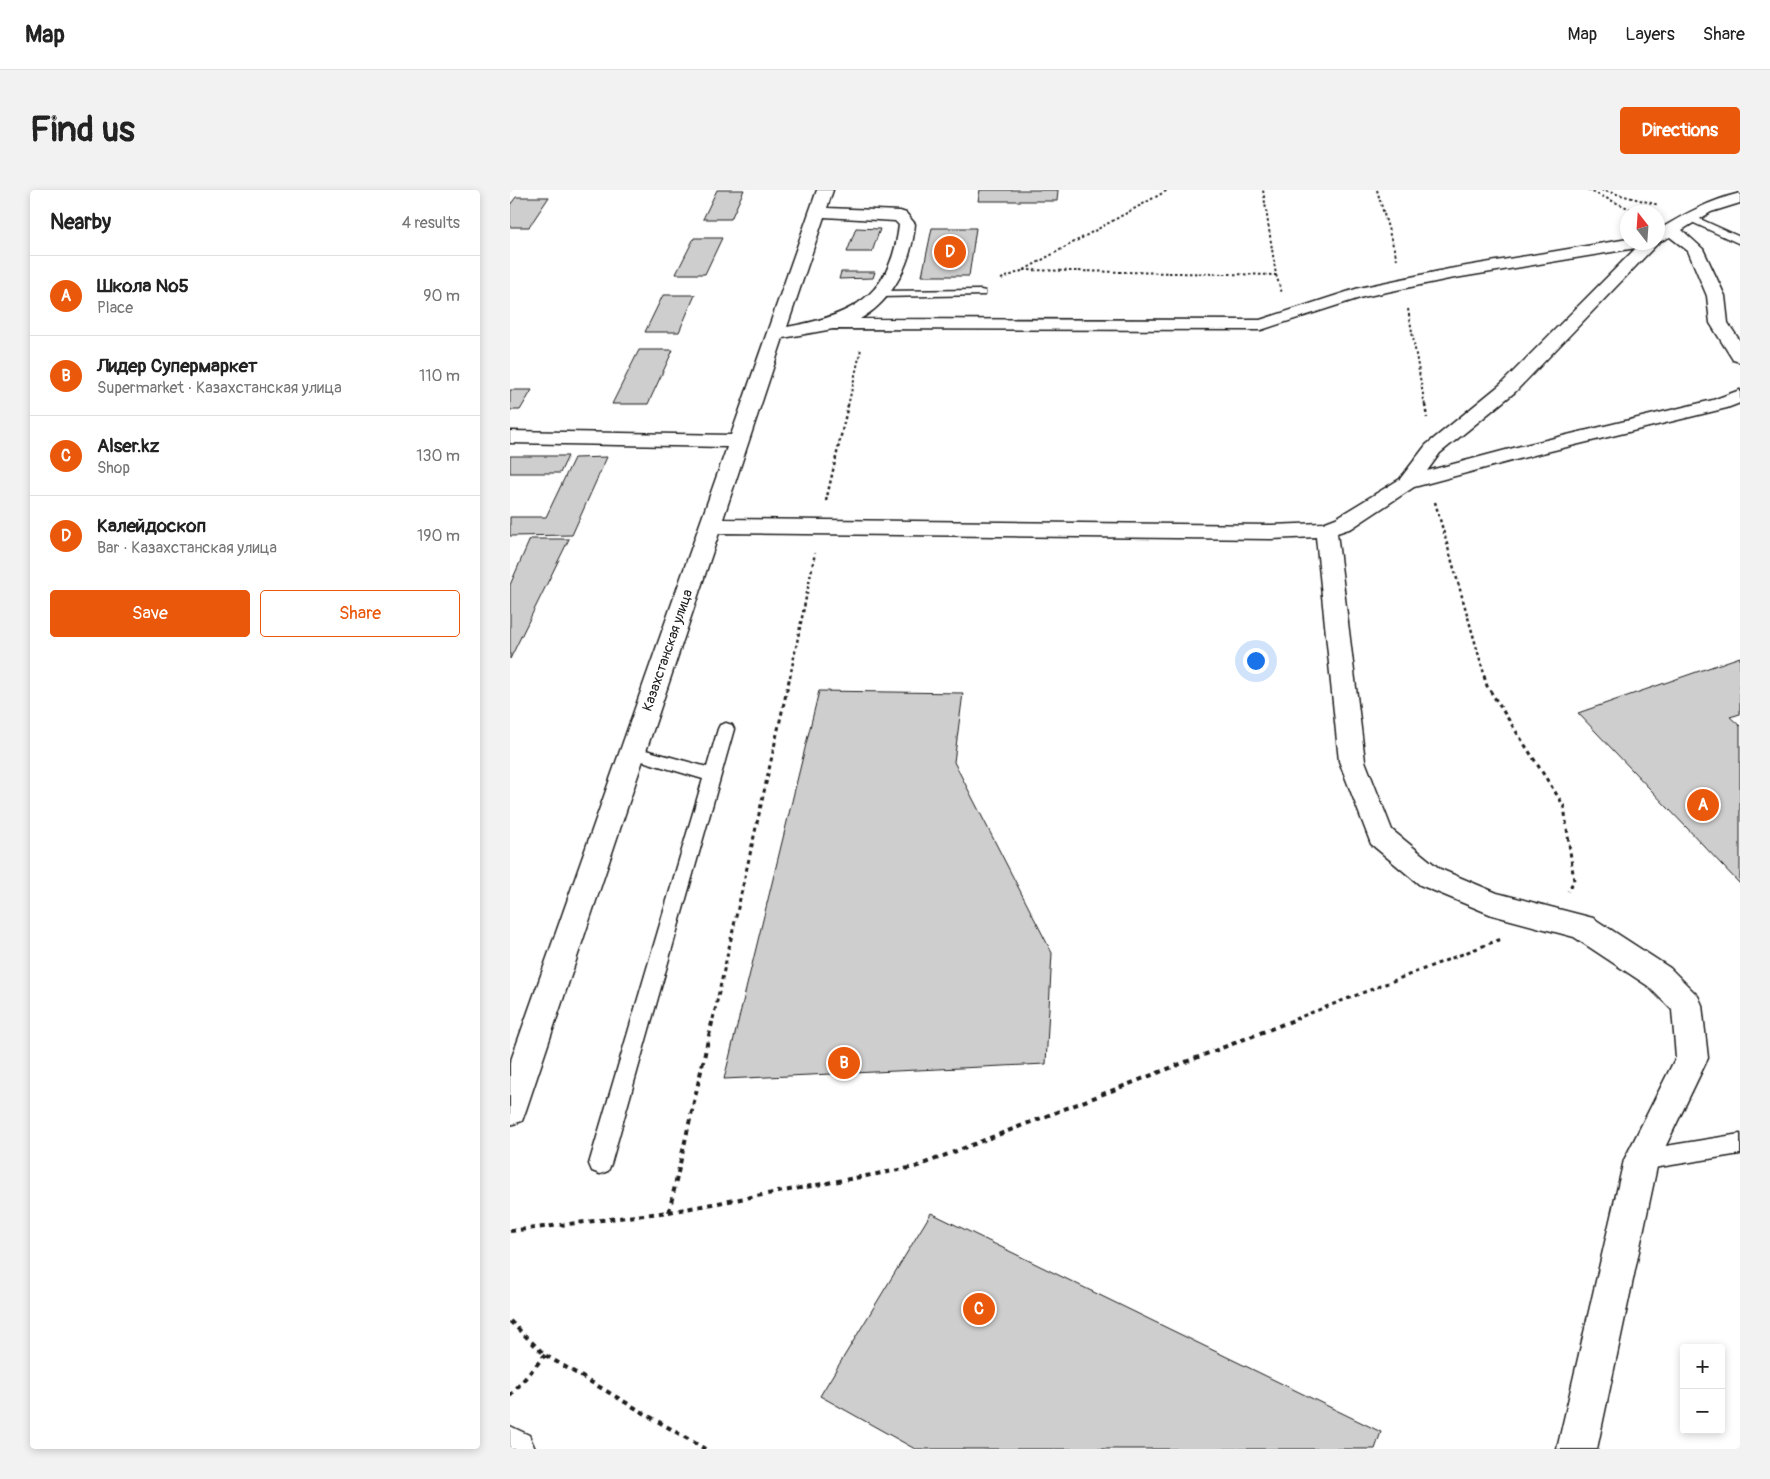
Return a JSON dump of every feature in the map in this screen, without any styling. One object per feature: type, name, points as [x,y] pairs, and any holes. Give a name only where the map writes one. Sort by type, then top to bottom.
[{"type":"street","points":[[1665,231],[1705,208],[1740,198]]},
{"type":"street","points":[[821,201],[900,216],[907,224],[906,240],[890,282],[869,308],[836,324]]},
{"type":"street","name":"Казахстанская улица","points":[[510,1110],[821,201]]},
{"type":"street","points":[[1665,233],[1695,249],[1716,296],[1719,323],[1740,356]]},
{"type":"street","points":[[776,334],[836,324],[1261,325],[1359,293],[1404,283],[1620,246]]},
{"type":"street","points":[[1407,483],[1433,449],[1508,388],[1643,250]]},
{"type":"street","points":[[709,526],[1271,532],[1326,530],[1344,523],[1407,483],[1528,450],[1720,404],[1740,396]]},
{"type":"street","points":[[510,437],[739,441]]},
{"type":"street","points":[[1326,530],[1352,762],[1381,836],[1430,877],[1492,903],[1584,927],[1659,977],[1687,1006],[1692,1058],[1641,1160],[1578,1449]]},
{"type":"street","points":[[510,1446],[515,1449]]},
{"type":"lane","points":[[1692,216],[1740,241]]},
{"type":"lane","points":[[880,294],[981,293]]},
{"type":"lane","points":[[600,1164],[726,729]]},
{"type":"lane","points":[[631,752],[713,775]]},
{"type":"lane","points":[[1641,1160],[1740,1144]]},
{"type":"path","points":[[959,293],[1024,270],[1168,190]]},
{"type":"path","points":[[1024,270],[1276,275],[1263,190]]},
{"type":"path","points":[[1377,190],[1404,283],[1433,449]]},
{"type":"path","points":[[1588,190],[1621,205]]},
{"type":"path","points":[[1601,190],[1692,216]]},
{"type":"path","points":[[669,1212],[790,678],[820,527],[867,324]]},
{"type":"path","points":[[510,1231],[669,1212],[915,1167],[1552,919],[1574,881],[1564,806],[1487,686],[1434,497]]},
{"type":"path","points":[[510,1321],[546,1355],[705,1449]]},
{"type":"path","points":[[510,1396],[546,1355]]},
{"type":"building","points":[[717,190],[744,190],[731,219],[703,219]]},
{"type":"building","points":[[980,190],[1058,190],[1057,201],[978,201]]},
{"type":"building","points":[[516,197],[549,197],[529,227],[510,227],[510,205]]},
{"type":"building","points":[[856,228],[880,229],[872,252],[847,252]]},
{"type":"building","points":[[932,228],[976,228],[969,276],[922,276]]},
{"type":"building","points":[[694,238],[722,238],[705,274],[676,274]]},
{"type":"building","points":[[841,272],[875,272],[873,278],[839,279]]},
{"type":"building","points":[[663,295],[695,295],[679,332],[645,332]]},
{"type":"building","points":[[639,350],[673,350],[648,404],[612,404]]},
{"type":"building","points":[[510,390],[532,390],[520,410],[510,410]]},
{"type":"building","points":[[510,456],[568,456],[560,473],[510,473]]},
{"type":"building","points":[[607,457],[572,535],[510,536],[510,517],[546,517],[574,458]]},
{"type":"building","points":[[530,539],[569,539],[510,659],[510,585]]},
{"type":"building","points":[[1740,657],[1740,714],[1730,717],[1740,726],[1740,884],[1578,713]]},
{"type":"building","points":[[819,691],[963,693],[954,762],[1052,953],[1046,1064],[724,1079]]},
{"type":"building","points":[[931,1213],[1381,1432],[1375,1449],[915,1449],[820,1396]]},
{"type":"place","name":"Калейдоскоп","points":[[950,252]]},
{"type":"place","name":"Школа №5","points":[[1703,805]]},
{"type":"place","name":"Лидер Супермаркет","points":[[844,1063]]},
{"type":"place","name":"Alser.kz","points":[[979,1309]]}]
